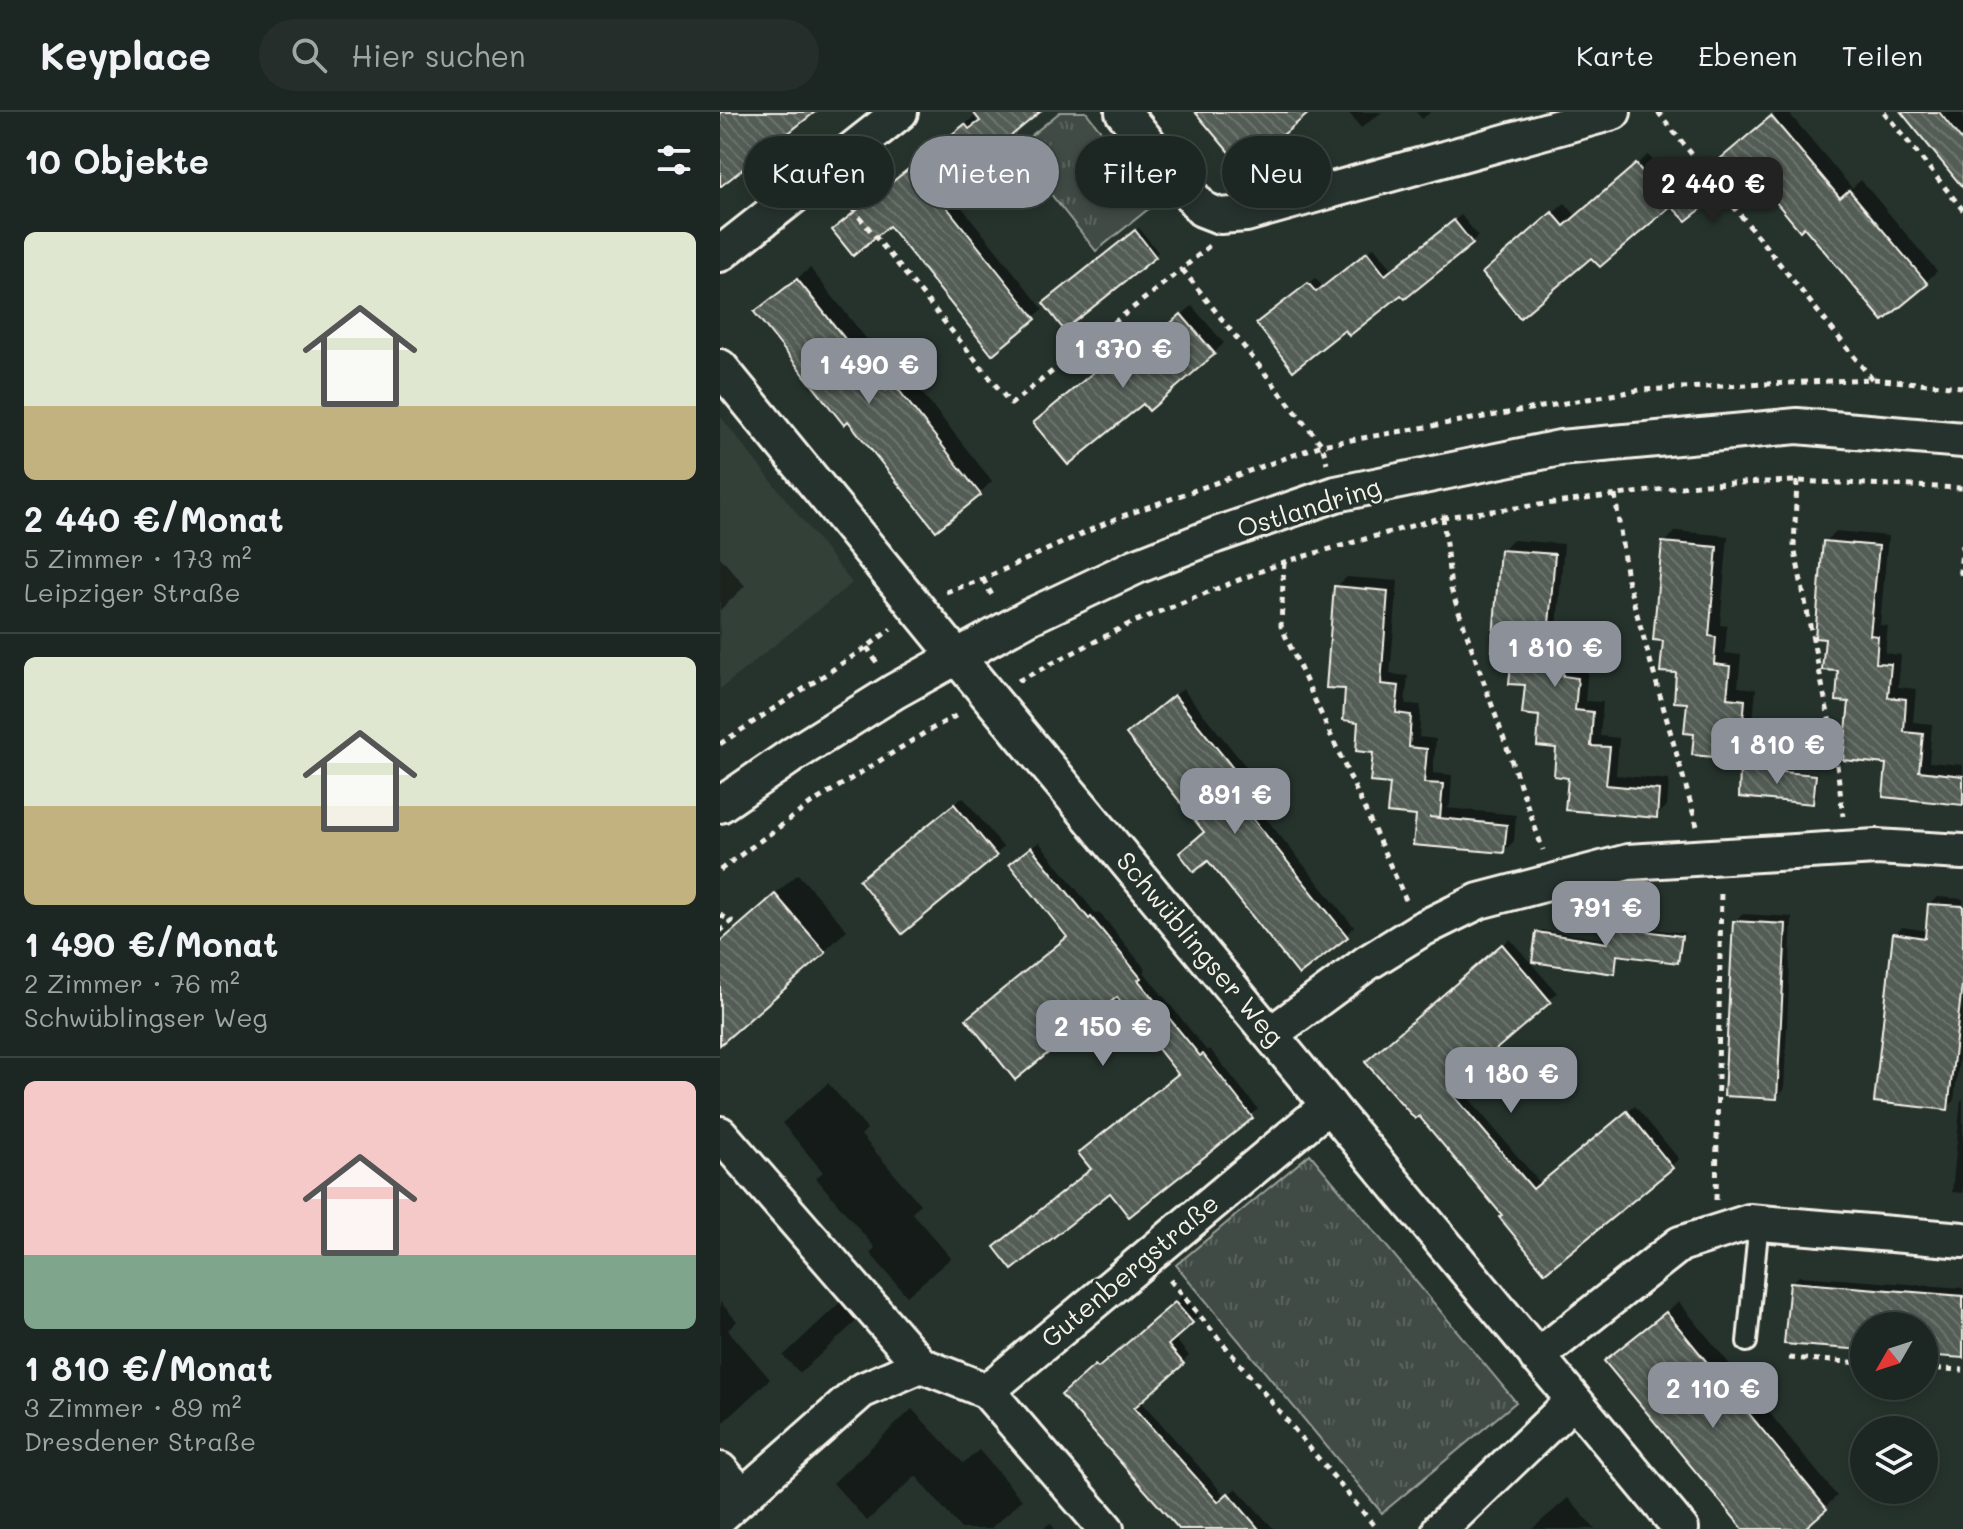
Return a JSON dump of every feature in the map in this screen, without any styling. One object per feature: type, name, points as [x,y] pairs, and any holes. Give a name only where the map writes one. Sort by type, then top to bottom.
[{"type":"street","points":[[869,136],[900,112]]},
{"type":"street","points":[[1123,112],[1202,209],[1220,216],[1246,214],[1613,112]]},
{"type":"street","points":[[720,254],[778,208]]},
{"type":"street","name":"Schwüblingser Weg","points":[[720,367],[1681,1529]]},
{"type":"street","name":"Ostlandring","points":[[720,805],[895,691],[1031,616],[1137,566],[1336,494],[1560,448],[1797,426],[1963,440]]},
{"type":"street","points":[[1271,1034],[1367,963],[1420,930],[1479,901],[1554,881],[1628,862],[1876,847],[1963,852]]},
{"type":"street","name":"Gutenbergstraße","points":[[987,1391],[1329,1105]]},
{"type":"street","points":[[720,1134],[921,1365],[987,1391],[1106,1529]]},
{"type":"street","points":[[1537,1357],[1680,1244],[1749,1222],[1963,1240]]},
{"type":"street","points":[[727,1494],[861,1391],[921,1365]]},
{"type":"street","points":[[1440,1529],[1573,1401]]},
{"type":"lane","points":[[1747,1342],[1759,1222]]},
{"type":"path","points":[[1658,112],[1872,379]]},
{"type":"path","points":[[1884,112],[1963,210]]},
{"type":"path","points":[[852,208],[1011,404],[1182,269],[1246,214]]},
{"type":"path","points":[[1182,269],[1322,445],[1336,494]]},
{"type":"path","points":[[1797,481],[1794,547],[1835,748],[1847,848]]},
{"type":"path","points":[[720,870],[812,803],[989,696],[1131,623],[1284,562],[1443,517],[1705,484],[1797,481],[1963,488]]},
{"type":"path","points":[[1615,495],[1627,579],[1714,857],[1716,1233]]},
{"type":"path","points":[[1443,517],[1451,589],[1554,881]]},
{"type":"path","points":[[1963,545],[1960,569],[1963,580]]},
{"type":"path","points":[[1284,562],[1281,626],[1420,930]]},
{"type":"path","points":[[720,744],[867,647],[918,609]]},
{"type":"path","points":[[720,915],[732,921],[720,931]]},
{"type":"path","points":[[1149,1254],[1377,1529]]},
{"type":"path","points":[[1789,1358],[1850,1362]]},
{"type":"path","points":[[1938,1369],[1963,1370]]},
{"type":"shaded area","points":[[720,416],[852,583],[720,689]]},
{"type":"green space","points":[[1060,112],[1086,112],[1105,136],[1075,136],[1075,208],[1150,208],[1096,251],[1059,204],[1059,136],[1031,136]]},
{"type":"green space","points":[[1310,1154],[1516,1402],[1382,1513],[1176,1265]]},
{"type":"building","points":[[720,112],[815,112],[785,136],[744,136],[744,168],[720,187]]},
{"type":"building","points":[[973,112],[1040,112],[1011,136],[950,136],[965,124],[969,129],[980,121]]},
{"type":"building","points":[[1195,112],[1310,112],[1282,136],[1222,136],[1222,144]]},
{"type":"building","points":[[1901,112],[1939,112],[1963,142],[1963,188]]},
{"type":"building","points":[[1771,116],[1840,198],[1849,190],[1928,284],[1883,321],[1804,227],[1800,231],[1750,171],[1686,221],[1671,206],[1600,267],[1591,258],[1520,318],[1482,273],[1552,212],[1564,226],[1636,164],[1662,195],[1693,167],[1701,175]]},
{"type":"building","points":[[910,168],[910,208],[947,208],[1036,319],[992,355],[889,226],[853,256],[832,230],[860,208],[894,208],[894,181]]},
{"type":"building","points":[[1454,220],[1473,244],[1405,299],[1401,295],[1349,336],[1345,330],[1293,371],[1256,323],[1308,283],[1316,292],[1367,252],[1385,275]]},
{"type":"building","points":[[1135,230],[1156,257],[1064,330],[1043,303]]},
{"type":"building","points":[[797,279],[886,390],[894,384],[981,495],[936,531],[848,421],[844,425],[754,312]]},
{"type":"building","points":[[1181,314],[1215,354],[1149,411],[1143,404],[1068,465],[1033,423],[1107,361],[1115,372]]},
{"type":"building","points":[[1823,541],[1879,546],[1870,635],[1878,636],[1876,663],[1891,664],[1888,697],[1906,699],[1904,732],[1923,734],[1919,771],[1963,776],[1963,805],[1883,797],[1886,764],[1843,760],[1849,702],[1836,701],[1838,671],[1822,670],[1825,639],[1815,638]]},
{"type":"building","points":[[1662,542],[1717,547],[1709,636],[1716,637],[1714,664],[1730,666],[1727,698],[1745,700],[1742,734],[1761,736],[1759,761],[1692,755],[1694,734],[1684,733],[1687,703],[1674,702],[1676,673],[1660,672],[1663,641],[1653,640]]},
{"type":"building","points":[[1500,550],[1555,554],[1547,648],[1565,649],[1563,676],[1578,678],[1575,710],[1593,712],[1591,746],[1610,747],[1606,785],[1659,790],[1657,818],[1565,810],[1568,778],[1554,776],[1556,748],[1537,746],[1539,716],[1522,714],[1525,685],[1509,684],[1512,653],[1492,651]]},
{"type":"building","points":[[1334,586],[1388,591],[1381,684],[1399,686],[1396,713],[1411,715],[1409,747],[1427,749],[1424,783],[1443,784],[1440,818],[1429,817],[1507,825],[1504,853],[1413,845],[1416,816],[1387,813],[1390,784],[1370,782],[1373,753],[1356,751],[1358,722],[1343,720],[1345,689],[1326,688]]},
{"type":"building","points":[[1174,695],[1266,809],[1253,819],[1348,937],[1299,975],[1208,861],[1194,872],[1179,853],[1204,832],[1126,734]]},
{"type":"building","points":[[1740,768],[1816,775],[1813,804],[1739,797]]},
{"type":"building","points":[[954,804],[997,856],[902,934],[859,880]]},
{"type":"building","points":[[1031,847],[1253,1118],[1129,1217],[1110,1193],[1012,1270],[994,1247],[1091,1169],[1078,1153],[1178,1074],[1117,997],[1015,1080],[966,1019],[1067,937],[1009,864]]},
{"type":"building","points":[[775,894],[826,953],[720,1045],[720,942]]},
{"type":"building","points":[[1928,904],[1963,906],[1963,976],[1948,1110],[1874,1102],[1893,933],[1925,938]]},
{"type":"building","points":[[1733,921],[1786,924],[1777,1099],[1724,1096]]},
{"type":"building","points":[[1609,926],[1682,936],[1678,963],[1617,955],[1615,974],[1532,962],[1536,932],[1607,943]]},
{"type":"building","points":[[1502,944],[1551,1002],[1449,1090],[1533,1189],[1627,1111],[1673,1168],[1545,1273],[1499,1217],[1502,1215],[1419,1116],[1415,1119],[1365,1062]]},
{"type":"building","points":[[1790,1282],[1963,1296],[1963,1358],[1938,1356],[1938,1312],[1850,1312],[1850,1349],[1784,1344]]},
{"type":"building","points":[[1175,1302],[1193,1323],[1168,1345],[1184,1364],[1134,1408],[1218,1502],[1228,1493],[1259,1529],[1179,1529],[1061,1395],[1095,1365],[1098,1368]]},
{"type":"building","points":[[1666,1312],[1827,1509],[1804,1529],[1743,1529],[1604,1361]]}]
